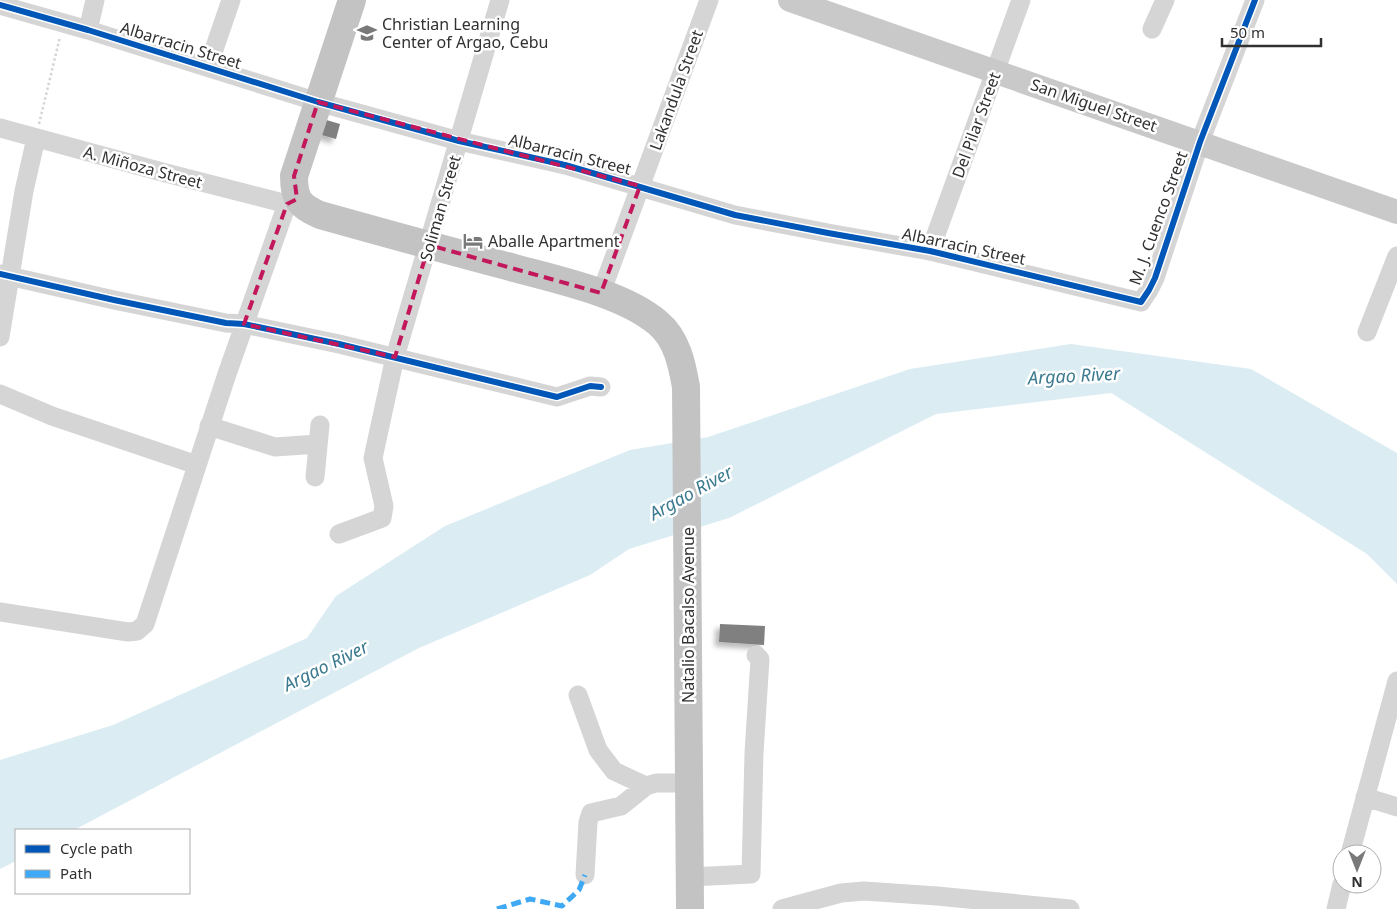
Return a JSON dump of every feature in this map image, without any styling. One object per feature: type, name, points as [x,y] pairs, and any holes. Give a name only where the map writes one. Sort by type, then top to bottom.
[{"type":"highway","points":[[292,202],[294,176],[352,0]]},
{"type":"highway","name":"Natalio Bacalso Avenue","points":[[292,202],[320,215],[600,293],[641,310],[659,324],[672,340],[681,361],[686,387],[690,909]]},
{"type":"main road","name":"San Miguel Street","points":[[790,0],[1397,212]]},
{"type":"street","points":[[88,30],[95,0]]},
{"type":"street","points":[[208,67],[231,0]]},
{"type":"street","name":"Soliman Street","points":[[339,534],[382,518],[384,506],[372,458],[395,358],[500,0]]},
{"type":"street","name":"Lakandula Street","points":[[600,293],[709,0]]},
{"type":"street","name":"Del Pilar Street","points":[[930,250],[1021,0]]},
{"type":"street","points":[[1152,29],[1165,0]]},
{"type":"street","name":"M. J. Cuenco Street","points":[[1141,302],[1155,278],[1200,142],[1255,0]]},
{"type":"street","name":"Albarracin Street","points":[[0,5],[88,30],[318,102],[459,142],[565,165],[735,215],[930,250],[1141,302]]},
{"type":"street","name":"A. Miñoza Street","points":[[0,128],[292,202]]},
{"type":"street","points":[[0,337],[5,275],[36,138]]},
{"type":"street","points":[[0,612],[128,632],[137,631],[145,624],[244,324],[292,202]]},
{"type":"street","points":[[1368,332],[1397,256]]},
{"type":"street","points":[[5,275],[215,321],[244,324],[339,344],[557,397],[590,386],[600,387]]},
{"type":"street","points":[[0,394],[52,416],[197,465]]},
{"type":"street","points":[[209,426],[275,447],[319,434],[315,477]]},
{"type":"street","points":[[690,877],[751,874],[754,754],[760,659],[756,655]]},
{"type":"street","points":[[1353,844],[1397,681]]},
{"type":"street","points":[[578,694],[598,750],[614,771],[646,786]]},
{"type":"street","points":[[585,875],[588,822],[592,813],[621,806],[646,786],[656,783],[688,783]]},
{"type":"street","points":[[1365,797],[1397,807]]},
{"type":"street","points":[[782,909],[841,893],[864,892],[903,901],[1070,909]]},
{"type":"street","points":[[1336,909],[1340,894]]},
{"type":"path","points":[[36,138],[63,23]]},
{"type":"highlighted area","points":[[318,102],[640,186],[601,293],[429,245],[395,357],[244,324],[287,204],[297,199],[294,176]]},
{"type":"water","name":"Argao River","points":[[1071,344],[1251,369],[1397,453],[1397,584],[1367,554],[1111,393],[936,414],[729,518],[629,549],[590,575],[419,648],[76,829],[15,829],[15,862],[0,869],[0,760],[113,725],[307,638],[336,596],[445,526],[630,450],[708,437],[910,369]]},
{"type":"building","points":[[323,119],[340,124],[336,139],[318,134]]},
{"type":"building","points":[[720,624],[765,626],[764,645],[719,642]]},
{"type":"marked path","points":[[497,909],[530,899],[562,906],[579,890],[585,875]]},
{"type":"cycle path","points":[[0,5],[88,30],[318,102],[459,141],[565,165],[735,215],[930,251],[1141,302],[1155,278],[1200,142],[1255,0]]},
{"type":"cycle path","points":[[0,274],[114,300],[339,344],[557,397],[590,386],[601,387]]},
{"type":"place","name":"Christian Learning Center of Argao, Cebu","points":[[367,33]]},
{"type":"place","name":"Aballe Apartment","points":[[473,241]]}]
